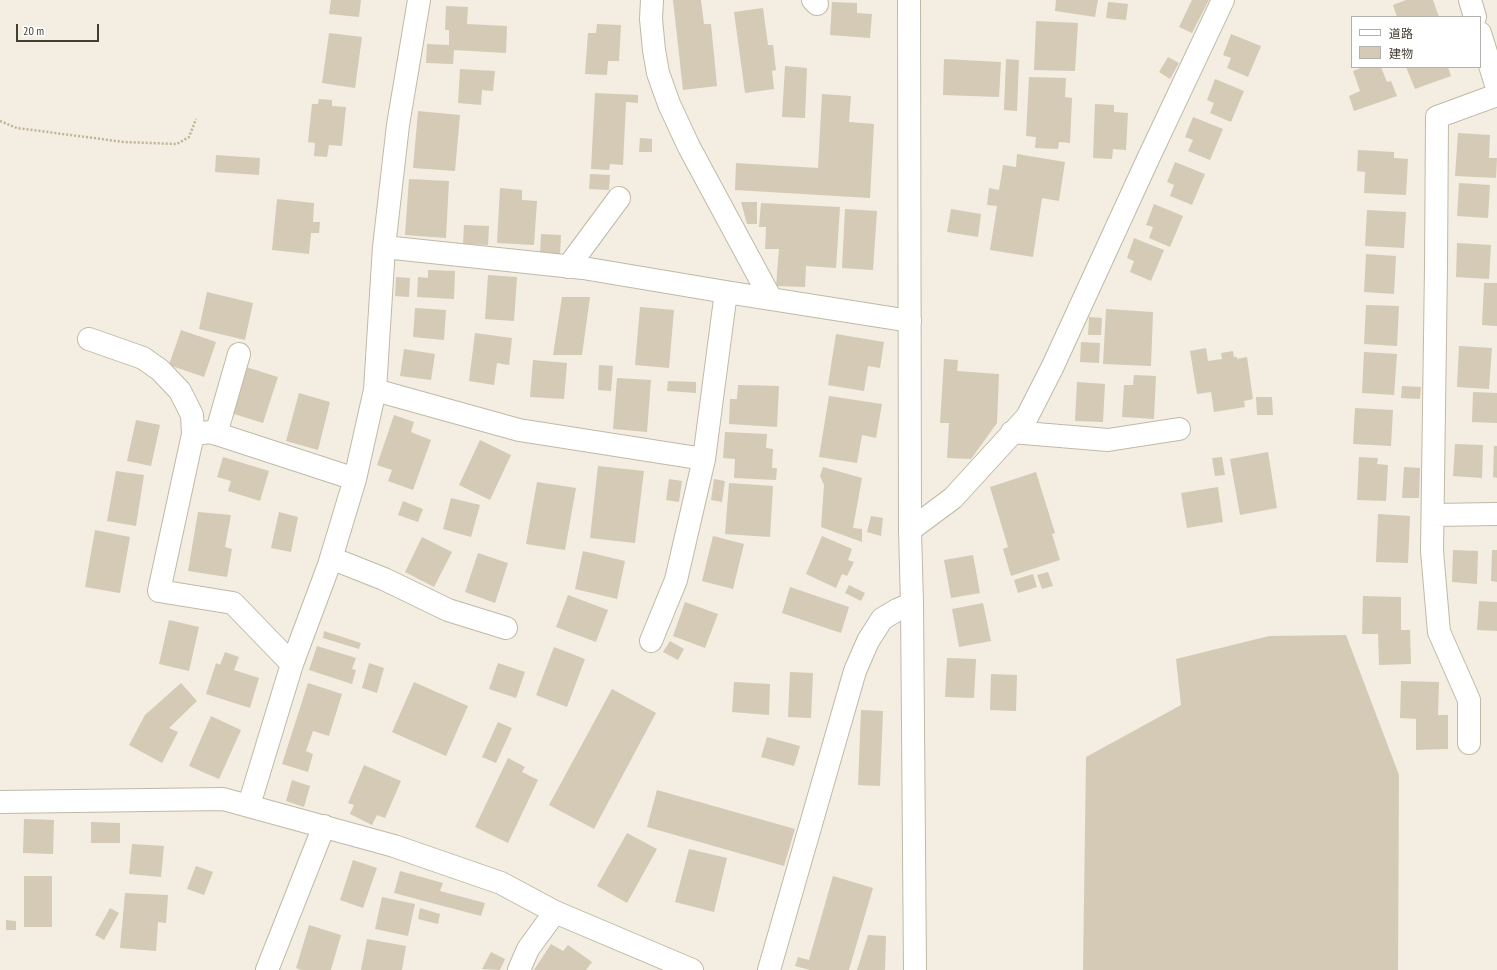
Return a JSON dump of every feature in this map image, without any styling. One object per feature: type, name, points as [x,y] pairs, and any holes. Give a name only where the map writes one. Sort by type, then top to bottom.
[{"type":"street","points":[[249,805],[292,664],[331,558],[356,479],[375,390],[384,247],[398,126],[420,0]]},
{"type":"street","points":[[652,0],[651,19],[654,50],[658,73],[669,104],[689,147],[771,299]]},
{"type":"street","points":[[909,0],[910,530],[915,970]]},
{"type":"street","points":[[910,530],[953,498],[1027,417],[1052,368],[1148,159],[1224,0]]},
{"type":"street","points":[[1470,0],[1475,16]]},
{"type":"street","points":[[1481,36],[1497,88]]},
{"type":"street","points":[[1469,743],[1469,700],[1439,632],[1432,551],[1437,117],[1497,95]]},
{"type":"street","points":[[568,267],[619,198]]},
{"type":"street","points":[[384,247],[568,267],[910,321]]},
{"type":"street","points":[[651,641],[676,580],[704,459],[726,292]]},
{"type":"street","points":[[89,339],[143,358],[160,370],[180,391],[192,415],[193,434],[159,591],[233,603],[292,664]]},
{"type":"street","points":[[216,434],[239,354]]},
{"type":"street","points":[[375,390],[519,430],[704,459]]},
{"type":"street","points":[[1012,432],[1108,440],[1179,429]]},
{"type":"street","points":[[193,434],[211,432],[356,479]]},
{"type":"street","points":[[1433,515],[1497,514]]},
{"type":"street","points":[[331,558],[384,579],[448,610],[506,628]]},
{"type":"street","points":[[769,970],[855,671],[868,641],[882,619],[897,610],[912,604]]},
{"type":"street","points":[[0,802],[223,798],[394,846],[501,883],[555,912],[692,970]]},
{"type":"street","points":[[267,970],[324,826]]},
{"type":"street","points":[[519,970],[528,949],[555,912]]},
{"type":"path","points":[[0,121],[17,128],[70,135],[124,142],[177,144],[189,137],[196,119]]},
{"type":"building","points":[[331,0],[361,0],[359,17],[329,14]]},
{"type":"building","points":[[673,0],[701,0],[704,24],[711,24],[717,86],[683,90]]},
{"type":"building","points":[[1056,0],[1098,0],[1095,17],[1055,11]]},
{"type":"building","points":[[1192,0],[1209,0],[1192,33],[1179,27]]},
{"type":"building","points":[[1406,0],[1433,0],[1439,16],[1397,16],[1393,5]]},
{"type":"building","points":[[832,2],[857,3],[857,13],[872,14],[870,38],[830,35]]},
{"type":"building","points":[[1108,2],[1128,4],[1126,20],[1106,18]]},
{"type":"building","points":[[446,6],[468,7],[467,24],[507,26],[506,53],[454,50],[453,64],[426,63],[427,44],[449,45],[449,30],[445,30]]},
{"type":"building","points":[[763,8],[768,45],[773,45],[776,70],[772,71],[774,89],[745,93],[734,12]]},
{"type":"building","points":[[1036,21],[1078,23],[1075,71],[1034,70]]},
{"type":"building","points":[[597,24],[621,25],[619,61],[608,61],[607,75],[585,74],[588,33],[596,33]]},
{"type":"building","points":[[329,33],[362,37],[355,88],[322,83]]},
{"type":"building","points":[[1231,34],[1261,46],[1248,77],[1227,68],[1231,58],[1223,55]]},
{"type":"building","points":[[1168,57],[1179,63],[1170,79],[1159,72]]},
{"type":"building","points":[[944,59],[1001,62],[999,97],[943,95]]},
{"type":"building","points":[[1006,59],[1019,60],[1017,111],[1004,110]]},
{"type":"building","points":[[785,66],[807,68],[805,118],[782,117]]},
{"type":"building","points":[[1360,68],[1381,68],[1387,82],[1391,81],[1397,96],[1354,111],[1349,96],[1360,91],[1353,71]]},
{"type":"building","points":[[1406,68],[1448,68],[1451,76],[1415,89]]},
{"type":"building","points":[[460,69],[495,71],[493,91],[482,90],[481,105],[458,103]]},
{"type":"building","points":[[1029,77],[1066,78],[1065,97],[1072,98],[1070,143],[1059,142],[1058,149],[1035,148],[1036,137],[1026,136]]},
{"type":"building","points":[[1215,79],[1244,91],[1231,122],[1210,113],[1214,103],[1207,100]]},
{"type":"building","points":[[595,93],[638,95],[638,103],[626,102],[623,165],[610,164],[609,170],[591,169]]},
{"type":"building","points":[[822,94],[851,96],[849,122],[874,124],[870,198],[735,190],[736,163],[818,168]]},
{"type":"building","points":[[319,99],[332,100],[332,106],[346,107],[342,146],[329,145],[327,157],[314,156],[315,143],[308,142],[312,104],[318,104]]},
{"type":"building","points":[[1095,104],[1114,105],[1114,112],[1128,113],[1126,150],[1113,149],[1112,159],[1093,158]]},
{"type":"building","points":[[418,111],[460,115],[455,171],[413,168]]},
{"type":"building","points":[[1193,117],[1223,129],[1210,160],[1188,151],[1193,140],[1185,137]]},
{"type":"building","points":[[1458,133],[1490,135],[1489,158],[1497,158],[1496,178],[1455,176]]},
{"type":"building","points":[[640,138],[652,139],[652,152],[639,152]]},
{"type":"building","points":[[1358,150],[1394,152],[1394,158],[1408,159],[1406,195],[1364,193],[1365,172],[1357,171]]},
{"type":"building","points":[[1017,154],[1065,162],[1059,201],[1042,198],[1033,257],[990,250],[997,206],[987,205],[989,188],[999,190],[1003,165],[1016,167]]},
{"type":"building","points":[[216,155],[260,158],[259,175],[215,172]]},
{"type":"building","points":[[1175,162],[1205,174],[1192,205],[1170,196],[1174,185],[1167,182]]},
{"type":"building","points":[[590,174],[610,175],[609,190],[589,189]]},
{"type":"building","points":[[409,179],[449,181],[446,238],[405,235]]},
{"type":"building","points":[[1459,183],[1490,185],[1488,218],[1457,216]]},
{"type":"building","points":[[500,188],[522,190],[522,200],[537,201],[534,245],[497,243]]},
{"type":"building","points":[[277,199],[314,203],[313,222],[320,222],[319,233],[311,233],[309,254],[272,250]]},
{"type":"building","points":[[741,202],[757,202],[757,224],[747,224]]},
{"type":"building","points":[[761,203],[840,207],[836,268],[806,266],[805,287],[776,286],[779,249],[765,249],[766,227],[759,227]]},
{"type":"building","points":[[1154,204],[1183,216],[1170,247],[1149,238],[1153,227],[1146,225]]},
{"type":"building","points":[[845,209],[877,211],[873,270],[842,268]]},
{"type":"building","points":[[951,209],[981,214],[978,237],[947,232]]},
{"type":"building","points":[[1367,210],[1406,212],[1404,248],[1365,246]]},
{"type":"building","points":[[464,225],[489,226],[488,245],[463,244]]},
{"type":"building","points":[[541,234],[561,235],[560,255],[540,254]]},
{"type":"building","points":[[1134,238],[1164,250],[1151,281],[1130,272],[1134,261],[1127,258]]},
{"type":"building","points":[[1457,243],[1491,245],[1489,279],[1456,277]]},
{"type":"building","points":[[1366,254],[1396,256],[1394,294],[1364,292]]},
{"type":"building","points":[[428,270],[455,271],[454,299],[417,297],[418,277],[428,278]]},
{"type":"building","points":[[488,275],[517,277],[514,321],[485,319]]},
{"type":"building","points":[[396,277],[410,278],[409,297],[395,296]]},
{"type":"building","points":[[1484,283],[1497,283],[1497,326],[1482,325]]},
{"type":"building","points":[[207,292],[253,303],[245,340],[199,329]]},
{"type":"building","points":[[562,297],[590,297],[582,355],[553,355]]},
{"type":"building","points":[[1366,305],[1399,306],[1397,346],[1364,344]]},
{"type":"building","points":[[640,307],[674,310],[669,368],[635,365]]},
{"type":"building","points":[[415,308],[446,310],[444,340],[413,337]]},
{"type":"building","points":[[1106,309],[1153,312],[1151,366],[1103,364]]},
{"type":"building","points":[[1089,317],[1102,318],[1101,335],[1088,335]]},
{"type":"building","points":[[181,330],[216,342],[204,377],[169,365]]},
{"type":"building","points":[[475,333],[512,338],[509,365],[497,363],[494,385],[469,381]]},
{"type":"building","points":[[836,334],[884,342],[880,368],[868,366],[864,391],[828,385]]},
{"type":"building","points":[[1081,342],[1100,343],[1099,363],[1080,362]]},
{"type":"building","points":[[1459,346],[1492,348],[1489,389],[1457,387]]},
{"type":"building","points":[[1206,348],[1208,361],[1222,359],[1221,353],[1233,351],[1234,357],[1237,357],[1237,359],[1247,357],[1253,399],[1244,401],[1245,407],[1214,412],[1211,392],[1197,394],[1190,351]]},
{"type":"building","points":[[404,349],[435,354],[431,380],[400,376]]},
{"type":"building","points":[[1364,352],[1397,354],[1394,395],[1362,393]]},
{"type":"building","points":[[944,359],[958,360],[957,371],[999,374],[997,423],[971,459],[947,458],[949,423],[940,423]]},
{"type":"building","points":[[533,360],[567,363],[564,399],[530,397]]},
{"type":"building","points":[[599,365],[613,366],[611,391],[598,390]]},
{"type":"building","points":[[246,367],[278,377],[263,423],[231,413]]},
{"type":"building","points":[[1134,375],[1156,376],[1154,419],[1122,417],[1124,385],[1133,385]]},
{"type":"building","points":[[617,378],[651,380],[647,432],[613,429]]},
{"type":"building","points":[[668,381],[696,382],[696,393],[667,391]]},
{"type":"building","points":[[1077,382],[1105,384],[1103,422],[1075,421]]},
{"type":"building","points":[[738,385],[779,386],[777,427],[729,424],[730,399],[737,399]]},
{"type":"building","points":[[1402,386],[1421,387],[1420,399],[1401,398]]},
{"type":"building","points":[[1473,392],[1497,393],[1497,423],[1472,422]]},
{"type":"building","points":[[299,393],[330,402],[318,450],[286,441]]},
{"type":"building","points":[[829,396],[882,404],[876,438],[862,435],[857,463],[819,457]]},
{"type":"building","points":[[1256,397],[1272,397],[1273,415],[1257,415]]},
{"type":"building","points":[[1355,408],[1393,410],[1391,446],[1353,444]]},
{"type":"building","points":[[394,415],[414,422],[411,432],[431,440],[413,490],[388,481],[392,470],[377,465]]},
{"type":"building","points":[[136,420],[160,425],[151,466],[127,461]]},
{"type":"building","points":[[725,432],[767,434],[766,448],[773,449],[772,468],[777,468],[776,480],[734,478],[735,459],[723,458]]},
{"type":"building","points":[[480,440],[511,455],[490,500],[459,485]]},
{"type":"building","points":[[1455,444],[1483,445],[1482,478],[1453,476]]},
{"type":"building","points":[[1494,446],[1497,446],[1497,478],[1493,477]]},
{"type":"building","points":[[1268,452],[1277,508],[1240,515],[1230,459]]},
{"type":"building","points":[[223,457],[269,471],[260,501],[228,491],[231,481],[217,477]]},
{"type":"building","points":[[1222,457],[1225,475],[1215,476],[1212,458]]},
{"type":"building","points":[[1359,457],[1378,458],[1377,464],[1388,465],[1386,501],[1357,500]]},
{"type":"building","points":[[598,466],[644,471],[635,543],[590,538]]},
{"type":"building","points":[[823,467],[862,478],[853,528],[862,529],[862,542],[821,527],[824,485],[820,476]]},
{"type":"building","points":[[1404,467],[1420,468],[1419,498],[1402,498]]},
{"type":"building","points":[[116,471],[144,475],[136,526],[107,521]]},
{"type":"building","points":[[1036,472],[1055,533],[1052,534],[1060,560],[1011,576],[1003,549],[1008,547],[990,487]]},
{"type":"building","points":[[669,479],[682,481],[679,502],[666,500]]},
{"type":"building","points":[[714,479],[725,481],[722,502],[711,500]]},
{"type":"building","points":[[537,482],[576,488],[565,550],[526,544]]},
{"type":"building","points":[[729,483],[773,486],[770,537],[725,534]]},
{"type":"building","points":[[1218,487],[1223,522],[1187,528],[1181,493]]},
{"type":"building","points":[[451,498],[480,505],[471,537],[443,529]]},
{"type":"building","points":[[403,501],[423,509],[418,522],[398,515]]},
{"type":"building","points":[[198,512],[231,515],[225,547],[232,549],[227,577],[188,571]]},
{"type":"building","points":[[279,512],[298,517],[291,552],[271,548]]},
{"type":"building","points":[[1378,514],[1410,516],[1408,563],[1376,562]]},
{"type":"building","points":[[871,516],[883,518],[881,536],[867,532]]},
{"type":"building","points":[[95,530],[130,537],[120,593],[85,587]]},
{"type":"building","points":[[713,536],[744,544],[733,589],[702,581]]},
{"type":"building","points":[[822,536],[852,549],[848,560],[854,562],[847,576],[842,574],[836,588],[806,574]]},
{"type":"building","points":[[422,537],[452,552],[434,587],[405,572]]},
{"type":"building","points":[[1453,550],[1478,551],[1477,584],[1452,582]]},
{"type":"building","points":[[1492,550],[1497,550],[1497,582],[1491,581]]},
{"type":"building","points":[[583,551],[625,561],[617,599],[575,589]]},
{"type":"building","points":[[478,553],[508,563],[495,603],[465,592]]},
{"type":"building","points":[[973,555],[980,593],[951,598],[944,560]]},
{"type":"building","points":[[1048,572],[1053,586],[1042,589],[1037,575]]},
{"type":"building","points":[[1033,574],[1037,587],[1018,593],[1014,580]]},
{"type":"building","points":[[849,585],[865,593],[861,601],[845,593]]},
{"type":"building","points":[[790,587],[849,607],[841,633],[782,613]]},
{"type":"building","points":[[568,595],[608,610],[596,642],[556,627]]},
{"type":"building","points":[[1363,596],[1401,597],[1401,630],[1410,630],[1411,664],[1379,665],[1378,634],[1362,634]]},
{"type":"building","points":[[1479,601],[1497,602],[1497,631],[1477,630]]},
{"type":"building","points":[[685,602],[718,614],[705,648],[673,636]]},
{"type":"building","points":[[983,603],[991,641],[959,647],[952,609]]},
{"type":"building","points":[[169,620],[199,627],[189,671],[159,664]]},
{"type":"building","points":[[324,631],[361,643],[359,649],[323,638]]},
{"type":"building","points":[[1346,635],[1399,775],[1398,970],[1083,970],[1086,757],[1181,705],[1176,659],[1269,636]]},
{"type":"building","points":[[670,641],[684,649],[678,660],[663,652]]},
{"type":"building","points":[[317,646],[356,658],[352,669],[356,670],[352,684],[309,670]]},
{"type":"building","points":[[554,647],[585,659],[567,707],[536,695]]},
{"type":"building","points":[[225,652],[239,657],[234,670],[259,678],[250,708],[206,694],[216,663],[220,665]]},
{"type":"building","points":[[947,658],[976,659],[974,698],[945,697]]},
{"type":"building","points":[[369,663],[384,668],[377,693],[362,688]]},
{"type":"building","points":[[498,663],[525,672],[516,698],[489,689]]},
{"type":"building","points":[[790,672],[813,673],[811,718],[788,717]]},
{"type":"building","points":[[991,674],[1017,675],[1016,711],[990,710]]},
{"type":"building","points":[[1401,681],[1439,682],[1438,715],[1448,715],[1448,749],[1416,750],[1416,719],[1400,718]]},
{"type":"building","points":[[414,682],[468,706],[446,756],[392,732]]},
{"type":"building","points":[[734,682],[770,684],[769,715],[732,712]]},
{"type":"building","points":[[181,683],[197,701],[169,728],[178,732],[162,763],[129,745],[145,715]]},
{"type":"building","points":[[308,683],[342,694],[329,736],[313,731],[306,751],[313,754],[308,772],[282,764]]},
{"type":"building","points":[[612,689],[656,713],[594,829],[549,805]]},
{"type":"building","points":[[861,710],[883,711],[880,786],[858,785]]},
{"type":"building","points":[[211,716],[241,730],[219,779],[189,766]]},
{"type":"building","points":[[498,722],[512,728],[496,763],[482,757]]},
{"type":"building","points":[[767,737],[800,746],[794,766],[761,757]]},
{"type":"building","points":[[508,758],[525,767],[522,772],[538,780],[508,843],[475,827]]},
{"type":"building","points":[[364,765],[401,781],[385,818],[377,815],[372,825],[350,814],[354,805],[348,803]]},
{"type":"building","points":[[292,780],[310,786],[304,807],[286,801]]},
{"type":"building","points":[[657,790],[795,829],[784,866],[647,827]]},
{"type":"building","points":[[24,819],[54,820],[53,854],[23,853]]},
{"type":"building","points":[[91,822],[120,823],[120,843],[91,843]]},
{"type":"building","points":[[627,833],[657,849],[627,903],[597,886]]},
{"type":"building","points":[[132,844],[164,846],[161,877],[129,874]]},
{"type":"building","points":[[689,849],[727,858],[714,912],[675,902]]},
{"type":"building","points":[[353,860],[377,868],[363,908],[340,900]]},
{"type":"building","points":[[196,866],[213,872],[204,895],[187,889]]},
{"type":"building","points":[[400,871],[443,883],[440,891],[485,903],[481,916],[394,893]]},
{"type":"building","points":[[24,876],[52,876],[52,927],[24,927]]},
{"type":"building","points":[[833,876],[873,888],[849,970],[810,970],[795,966],[798,957],[809,960]]},
{"type":"building","points":[[125,893],[168,895],[166,923],[158,922],[156,951],[120,948]]},
{"type":"building","points":[[382,897],[415,904],[408,936],[375,929]]},
{"type":"building","points":[[110,908],[119,913],[104,940],[95,935]]},
{"type":"building","points":[[420,908],[440,914],[438,924],[418,919]]},
{"type":"building","points":[[6,920],[16,921],[16,930],[6,930]]},
{"type":"building","points":[[309,925],[341,935],[331,970],[301,970],[296,968]]},
{"type":"building","points":[[868,935],[886,936],[885,970],[857,970]]},
{"type":"building","points":[[367,939],[406,946],[402,970],[361,970]]},
{"type":"building","points":[[551,944],[563,951],[568,945],[592,962],[586,970],[534,970]]},
{"type":"building","points":[[491,952],[505,959],[500,970],[482,969]]}]
